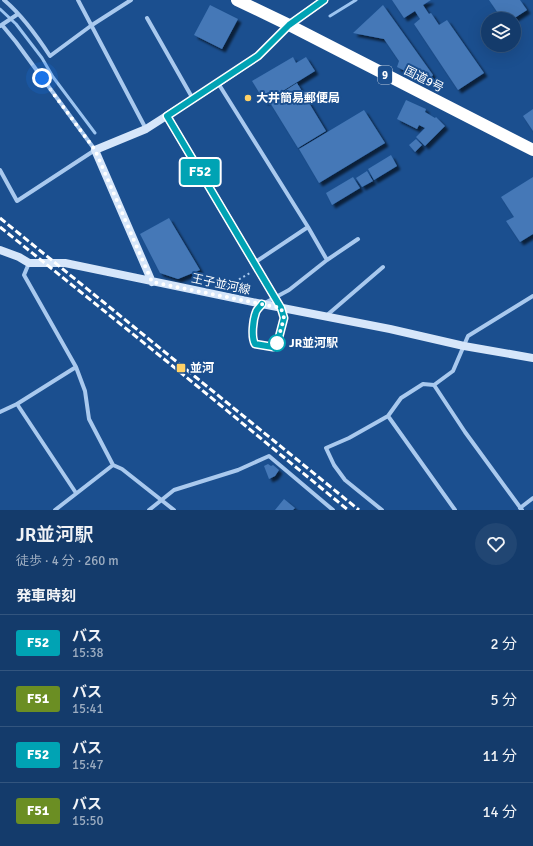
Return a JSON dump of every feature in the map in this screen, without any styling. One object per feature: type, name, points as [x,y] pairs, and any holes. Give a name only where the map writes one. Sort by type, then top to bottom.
[{"type":"highway","name":"国道9号","points":[[237,0],[289,25],[533,150]]},
{"type":"street","points":[[4,0],[41,41],[50,56],[92,25],[131,0]]},
{"type":"street","points":[[78,0],[146,129]]},
{"type":"street","points":[[0,170],[17,201],[95,150],[146,129],[218,83],[258,56],[289,25],[324,0]]},
{"type":"street","points":[[18,14],[1,25],[16,42],[95,150],[152,282]]},
{"type":"street","points":[[147,18],[193,99]]},
{"type":"street","points":[[218,83],[327,260]]},
{"type":"street","points":[[167,116],[281,308]]},
{"type":"street","points":[[256,265],[308,227]]},
{"type":"street","points":[[262,304],[289,290],[327,260],[358,239]]},
{"type":"street","name":"王子並河線","points":[[0,250],[29,262],[65,263],[215,295],[326,316],[464,346],[533,358]]},
{"type":"street","points":[[29,262],[24,275],[76,367],[85,390],[89,419],[113,465],[122,469],[174,510]]},
{"type":"street","points":[[326,316],[383,267]]},
{"type":"street","points":[[382,510],[345,480],[334,465],[326,448],[349,438],[388,416],[401,398],[423,384],[434,384],[453,371],[468,336],[533,296]]},
{"type":"street","points":[[0,412],[17,404],[76,367]]},
{"type":"street","points":[[434,384],[465,432],[521,509],[533,498]]},
{"type":"street","points":[[17,404],[76,493]]},
{"type":"street","points":[[388,416],[455,510]]},
{"type":"street","points":[[149,510],[174,490],[238,470],[269,456],[333,510]]},
{"type":"street","points":[[55,510],[113,465]]},
{"type":"lane","points":[[262,304],[256,312],[252,335],[255,344],[273,347],[276,345],[284,318],[281,308]]},
{"type":"path","points":[[215,295],[256,265]]},
{"type":"building","points":[[392,0],[431,0],[423,5],[429,14],[431,13],[439,25],[447,20],[484,73],[458,90],[414,24],[420,19],[415,11],[404,18]]},
{"type":"building","points":[[489,0],[520,0],[527,10],[521,14],[521,12],[497,12]]},
{"type":"building","points":[[210,5],[238,19],[222,49],[194,35]]},
{"type":"building","points":[[383,5],[433,75],[428,82],[397,67],[399,61],[384,39],[353,33]]},
{"type":"building","points":[[293,57],[296,63],[306,57],[315,71],[265,102],[252,81]]},
{"type":"building","points":[[297,83],[326,131],[298,148],[269,101]]},
{"type":"building","points":[[406,100],[426,109],[425,112],[435,118],[436,117],[445,126],[425,146],[416,137],[425,128],[419,125],[417,129],[397,119]]},
{"type":"building","points":[[533,109],[533,131],[523,116]]},
{"type":"building","points":[[364,110],[385,143],[319,183],[299,149]]},
{"type":"building","points":[[416,139],[422,145],[415,152],[409,145]]},
{"type":"building","points":[[391,155],[397,166],[374,180],[368,169]]},
{"type":"building","points":[[367,171],[373,181],[362,187],[356,178]]},
{"type":"building","points":[[353,177],[360,188],[332,205],[326,193]]},
{"type":"building","points":[[533,177],[533,234],[520,242],[506,221],[514,217],[501,197]]},
{"type":"building","points":[[169,218],[200,270],[178,279],[160,273],[140,234]]},
{"type":"building","points":[[268,464],[271,466],[273,465],[279,470],[275,476],[269,479],[264,466]]},
{"type":"building","points":[[284,499],[295,508],[293,510],[275,510]]},
{"type":"waterway","points":[[330,16],[356,0]]},
{"type":"waterway","points":[[0,9],[16,24],[95,133]]},
{"type":"railway","points":[[0,218],[359,510]]},
{"type":"railway","points":[[0,227],[348,510]]},
{"type":"bus line","name":"F52","points":[[262,304],[256,312],[252,335],[253,340],[255,344],[273,347],[278,341],[284,318],[281,308],[167,116],[258,56],[289,25],[324,0]]},
{"type":"place","name":"大井簡易郵便局","points":[[248,98]]},
{"type":"place","name":"JR並河駅","points":[[277,343]]},
{"type":"place","name":"並河","points":[[181,368]]},
{"type":"route","points":[[42,78],[95,150],[152,282],[281,308],[284,318],[277,343]]}]
